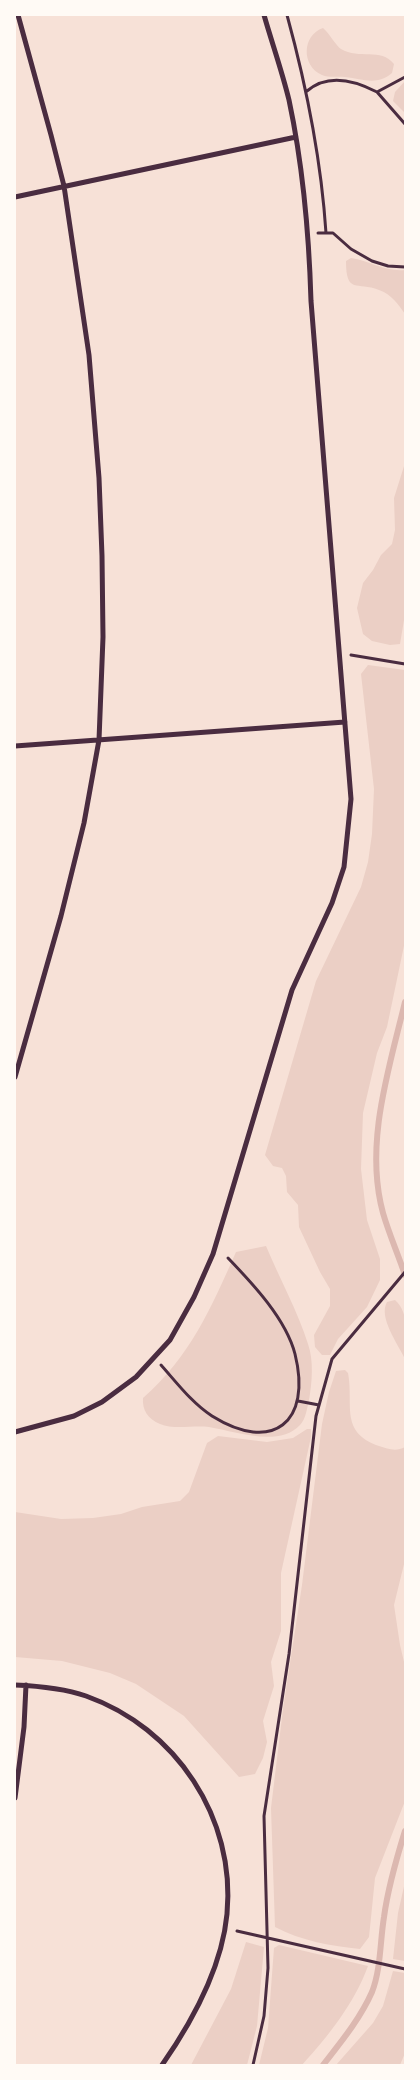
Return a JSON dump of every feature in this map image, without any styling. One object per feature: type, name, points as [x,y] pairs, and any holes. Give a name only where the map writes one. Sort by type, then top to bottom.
[{"type":"street","points":[[15,1077],[61,916],[82,832],[99,740],[103,637],[102,556],[89,355],[64,186],[18,15]]},
{"type":"street","points":[[15,1432],[74,1416],[102,1402],[136,1377],[170,1340],[194,1297],[213,1254],[292,990],[332,902],[344,867],[351,799],[333,592],[309,233],[296,137],[288,98],[264,15]]},
{"type":"street","points":[[15,197],[296,137]]},
{"type":"street","points":[[15,746],[345,722]]},
{"type":"street","points":[[15,1685],[64,1690],[85,1696],[124,1713],[143,1726],[161,1741],[188,1771],[200,1788],[217,1827],[226,1868],[228,1890],[225,1928],[219,1952],[204,1990],[180,2038],[162,2065]]},
{"type":"street","points":[[15,1798],[24,1727],[26,1685]]},
{"type":"path","points":[[287,15],[307,91],[319,155],[326,233]]},
{"type":"path","points":[[376,92],[405,77]]},
{"type":"path","points":[[307,91],[317,82],[335,80],[356,82],[376,92],[405,124]]},
{"type":"path","points":[[309,233],[333,233],[351,249],[372,261],[388,266],[405,267]]},
{"type":"path","points":[[365,657],[405,664]]},
{"type":"path","points":[[154,1357],[197,1405],[212,1416],[230,1425],[251,1432],[267,1432],[279,1428],[288,1422],[296,1410],[298,1401],[299,1378],[295,1352],[271,1306],[228,1258]]},
{"type":"path","points":[[253,2065],[264,2016],[268,1976],[264,1816],[289,1654],[316,1416],[332,1359],[405,1272]]},
{"type":"path","points":[[298,1401],[319,1405]]},
{"type":"path","points":[[237,1931],[405,1969]]},
{"type":"shaded area","points":[[323,28],[341,49],[355,54],[383,56],[389,59],[394,64],[392,73],[381,79],[370,81],[322,75],[315,71],[310,65],[308,58],[308,44],[311,37]]},
{"type":"shaded area","points":[[405,81],[405,113],[393,101],[395,92]]},
{"type":"shaded area","points":[[351,258],[384,268],[405,270],[405,314],[387,294],[351,283],[348,279],[346,261]]},
{"type":"shaded area","points":[[405,463],[405,614],[400,644],[390,645],[372,641],[363,634],[357,608],[363,583],[381,555],[392,544],[395,530],[394,498]]},
{"type":"shaded area","points":[[368,665],[405,670],[405,941],[387,1027],[377,1053],[363,1113],[361,1169],[367,1220],[380,1259],[380,1280],[367,1307],[338,1339],[330,1355],[322,1355],[315,1347],[314,1335],[330,1306],[330,1289],[299,1227],[298,1205],[287,1192],[286,1176],[282,1168],[273,1166],[265,1155],[316,981],[361,887],[368,862],[372,834],[374,789],[361,674]]},
{"type":"shaded area","points":[[266,1246],[299,1320],[310,1351],[312,1365],[311,1386],[307,1410],[302,1423],[291,1432],[269,1437],[209,1427],[171,1427],[156,1422],[149,1417],[145,1410],[143,1398],[174,1366],[198,1331],[218,1293],[236,1252]]},
{"type":"shaded area","points":[[395,1300],[403,1312],[405,1320],[405,1359],[390,1330],[385,1315],[387,1302]]},
{"type":"shaded area","points":[[345,1370],[348,1373],[351,1416],[353,1425],[358,1433],[366,1440],[379,1446],[395,1450],[405,1447],[405,1560],[394,1605],[405,1666],[405,1801],[375,1878],[369,1937],[360,1949],[317,1942],[295,1936],[275,1927],[271,1808],[322,1424],[336,1371]]},
{"type":"shaded area","points":[[307,1429],[311,1429],[311,1437],[281,1573],[281,1631],[271,1662],[274,1686],[263,1721],[267,1742],[263,1758],[255,1774],[239,1777],[184,1716],[136,1684],[110,1673],[62,1661],[15,1657],[15,1512],[61,1519],[93,1518],[180,1501],[189,1492],[207,1443],[218,1436],[267,1442],[293,1438]]},
{"type":"shaded area","points":[[405,1882],[405,1961],[393,1959],[398,1913]]},
{"type":"shaded area","points":[[246,1942],[264,1947],[257,2026],[247,2065],[191,2065],[231,1989]]},
{"type":"shaded area","points":[[279,1945],[368,1966],[356,1993],[340,2019],[302,2065],[259,2065],[268,2028],[274,1948]]},
{"type":"shaded area","points":[[393,1971],[405,1973],[405,2053],[400,2065],[336,2065],[373,2023],[383,2006]]},
{"type":"waterway","points":[[405,1002],[381,1107],[376,1160],[378,1187],[383,1213],[405,1275]]},
{"type":"waterway","points":[[323,2065],[356,2021],[372,1992],[379,1964],[388,1895],[405,1831]]}]
